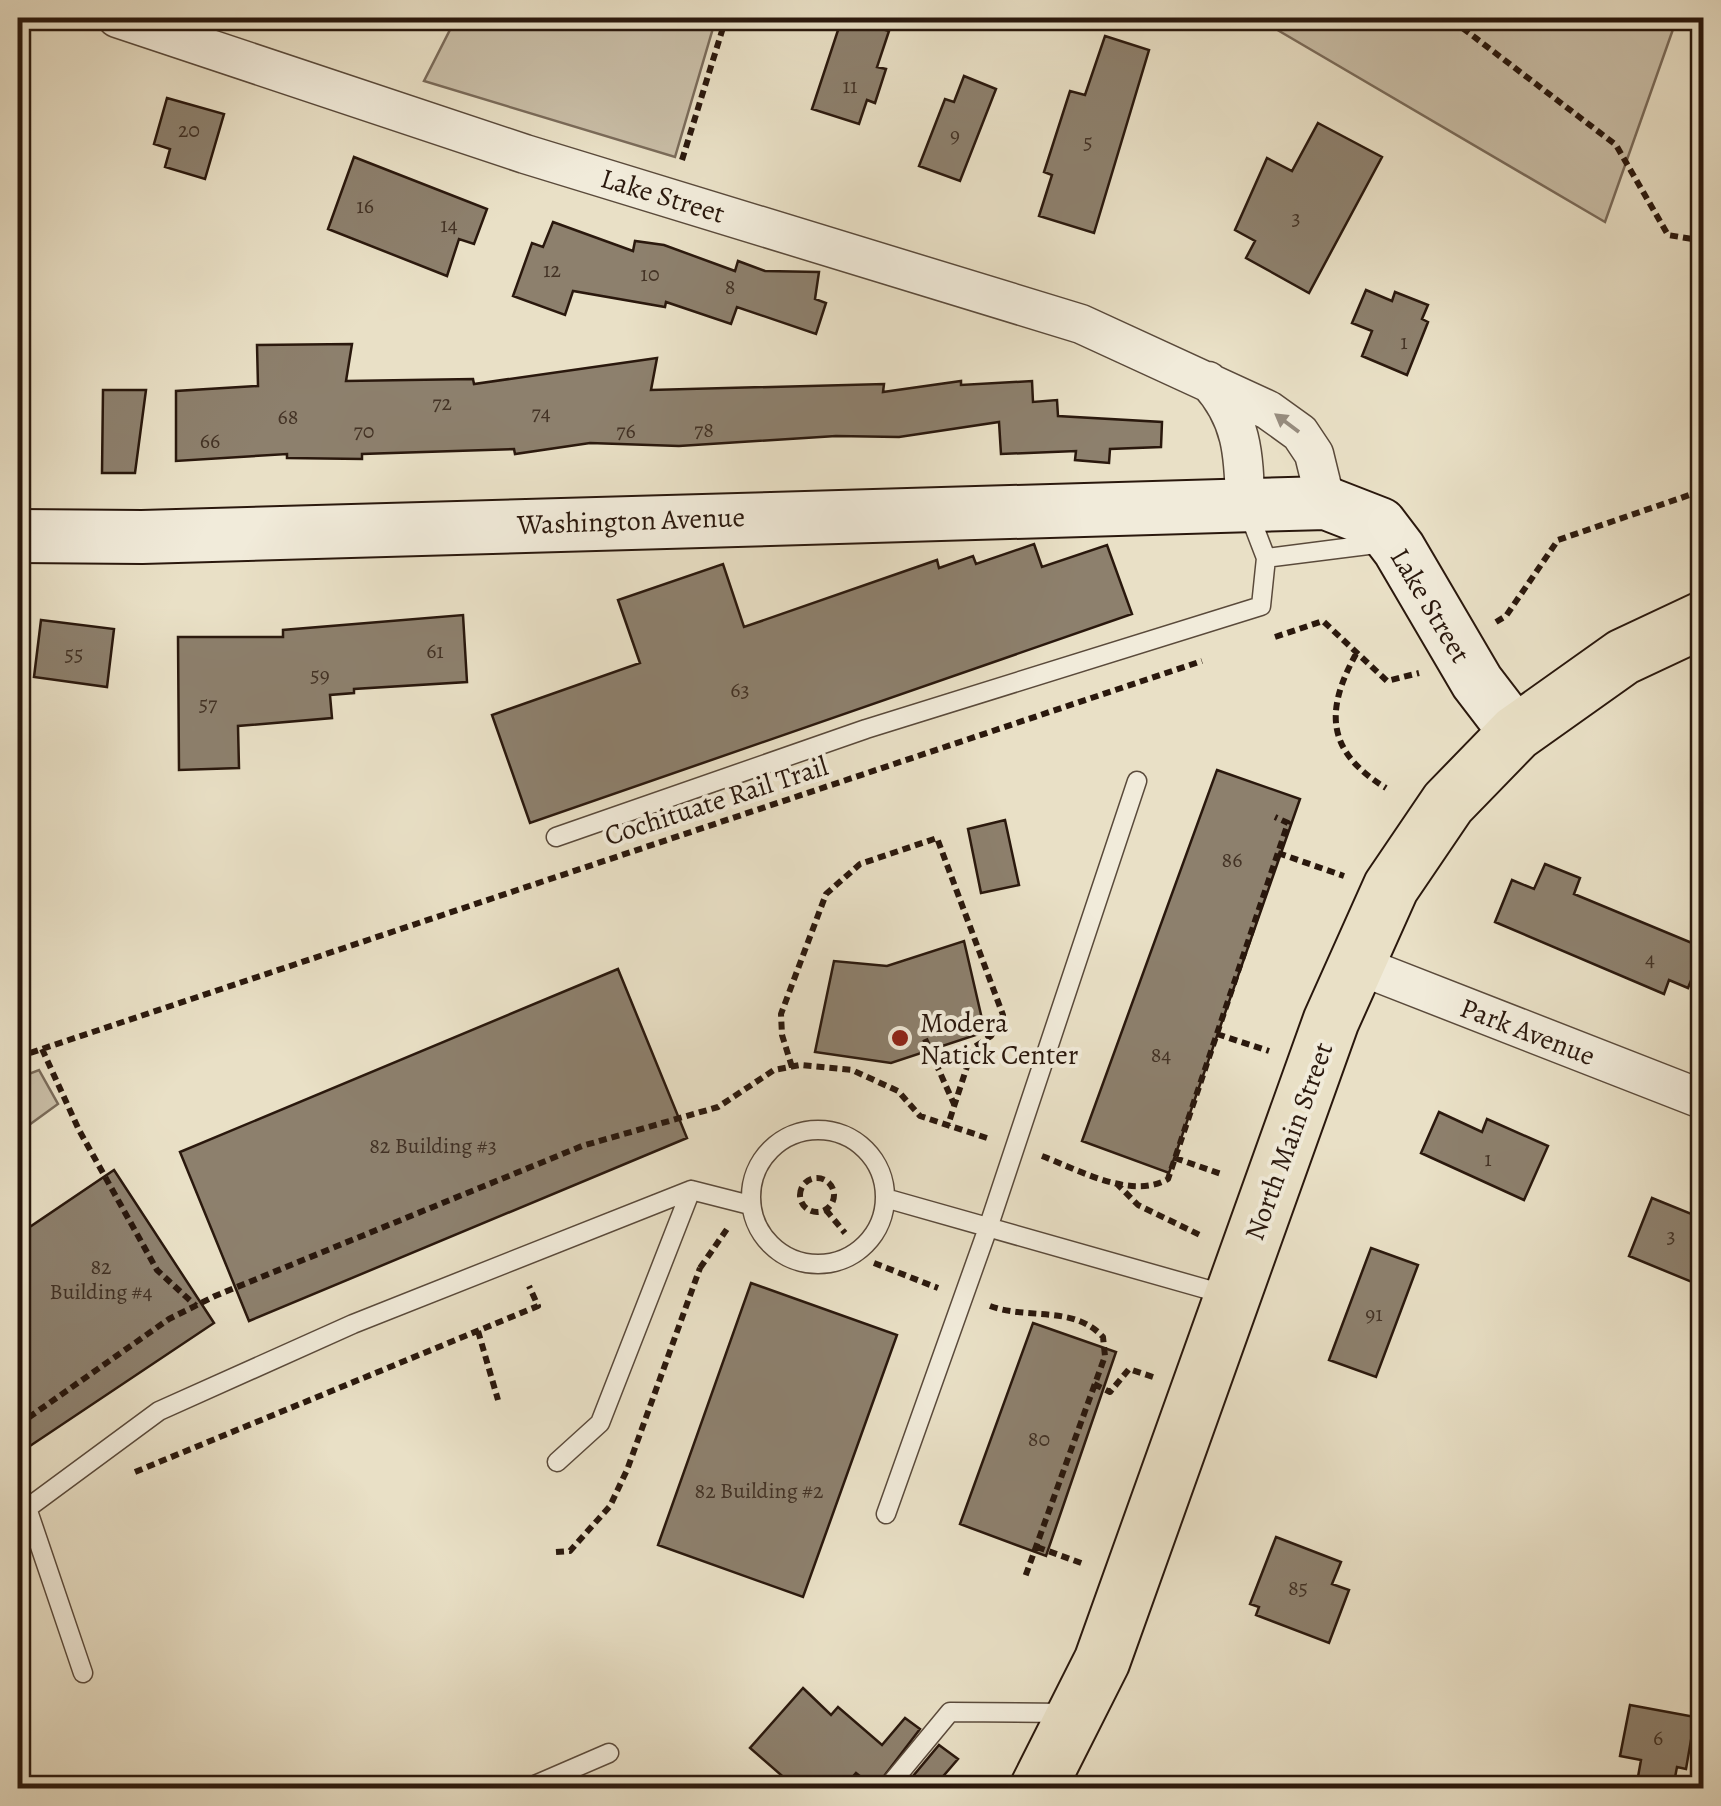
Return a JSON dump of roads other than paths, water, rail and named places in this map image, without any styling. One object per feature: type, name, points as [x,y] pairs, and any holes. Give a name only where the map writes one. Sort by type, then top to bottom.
[{"type":"main road","name":"North Main Street","points":[[1038,1788],[1078,1713],[1124,1602],[1353,963],[1418,841],[1482,765],[1516,732],[1623,656],[1704,619]]},
{"type":"street","name":"Lake Street","points":[[117,18],[668,196],[1029,305],[1206,379],[1268,410],[1300,433],[1314,454],[1326,502]]},
{"type":"street","points":[[1206,379],[1225,399],[1241,436],[1245,503]]},
{"type":"street","name":"Lake Street","points":[[1245,503],[1326,502],[1380,524],[1477,682],[1516,732]]},
{"type":"street","name":"Washington Avenue","points":[[18,536],[142,537],[1245,503]]},
{"type":"street","name":"Park Avenue","points":[[1353,963],[1704,1100]]},
{"type":"lane","points":[[556,838],[866,729],[1261,606],[1266,558],[1245,503]]},
{"type":"lane","points":[[1266,558],[1394,542]]},
{"type":"lane","points":[[886,1514],[989,1224],[1137,781]]},
{"type":"lane","points":[[814,1130],[836,1132],[872,1156],[885,1198],[881,1220],[869,1241],[852,1256],[830,1264],[807,1264],[784,1256],[766,1242],[750,1205],[759,1163],[774,1146],[814,1130]]},
{"type":"lane","points":[[83,1673],[22,1512],[158,1411],[353,1324],[691,1190],[750,1205]]},
{"type":"lane","points":[[557,1462],[600,1422],[691,1190]]},
{"type":"lane","points":[[885,1198],[989,1224],[1232,1296]]},
{"type":"lane","points":[[887,1788],[950,1712],[1078,1713]]},
{"type":"lane","points":[[528,1788],[608,1754]]},
{"type":"place","name":"Modera Natick Center","points":[[900,1038]]}]
